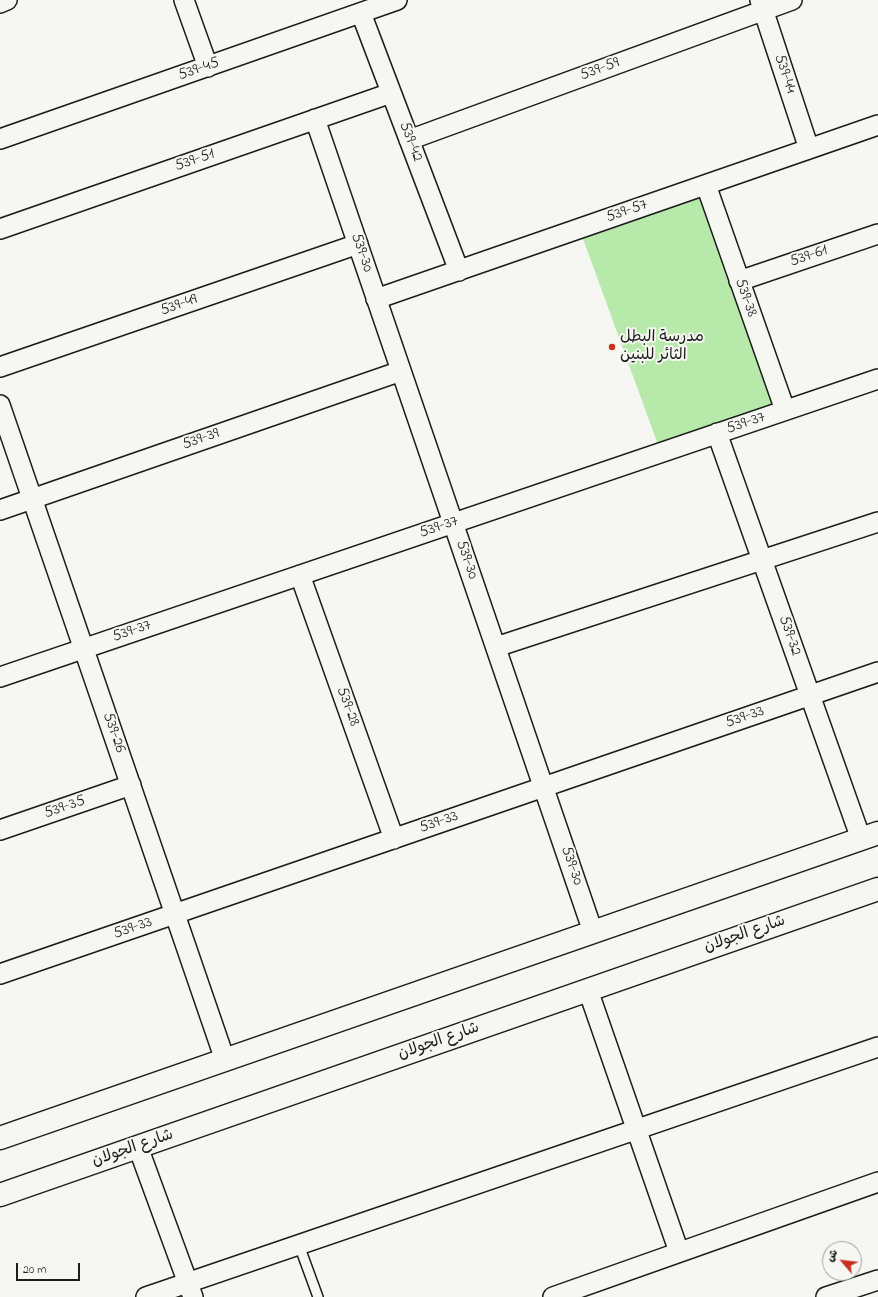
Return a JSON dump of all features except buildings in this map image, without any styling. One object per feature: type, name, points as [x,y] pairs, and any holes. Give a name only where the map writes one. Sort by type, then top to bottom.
[{"type":"street","points":[[0,2],[7,0]]},
{"type":"street","points":[[184,0],[208,66]]},
{"type":"street","name":"539-45","points":[[0,139],[397,0]]},
{"type":"street","name":"539-59","points":[[409,140],[761,5],[792,0]]},
{"type":"street","name":"539-44","points":[[761,5],[809,149]]},
{"type":"street","name":"539-42","points":[[361,13],[459,271]]},
{"type":"street","name":"539-51","points":[[0,229],[391,93]]},
{"type":"street","name":"539-30","points":[[315,119],[593,932]]},
{"type":"street","name":"539-57","points":[[376,300],[878,125]]},
{"type":"street","name":"539-38","points":[[706,185],[785,410]]},
{"type":"street","name":"539-61","points":[[739,281],[878,234]]},
{"type":"street","name":"539-49","points":[[0,367],[358,244]]},
{"type":"street","name":"539-39","points":[[0,510],[401,371]]},
{"type":"street","name":"539-37","points":[[0,678],[878,379]]},
{"type":"street","name":"539-26","points":[[1,411],[225,1060]]},
{"type":"street","name":"539-32","points":[[717,433],[810,695],[869,836]]},
{"type":"street","points":[[496,647],[878,522]]},
{"type":"street","name":"539-28","points":[[300,575],[394,839]]},
{"type":"street","name":"539-33","points":[[0,974],[878,672]]},
{"type":"street","name":"539-35","points":[[0,830],[131,785]]},
{"type":"street","points":[[0,1138],[869,836]]},
{"type":"street","name":"شارع الجولان","points":[[0,1195],[878,888]]},
{"type":"street","points":[[588,990],[679,1252]]},
{"type":"street","points":[[146,1297],[191,1290],[299,1245],[878,1047]]},
{"type":"street","points":[[138,1147],[191,1290]]},
{"type":"street","points":[[553,1297],[878,1182]]},
{"type":"street","points":[[826,1297],[878,1280]]},
{"type":"lane","points":[[299,1245],[318,1297]]},
{"type":"green space","points":[[706,185],[785,410],[661,453],[578,225]]},
{"type":"place","name":"مدرسة البطل الثائر للبنين","points":[[612,347]]}]
